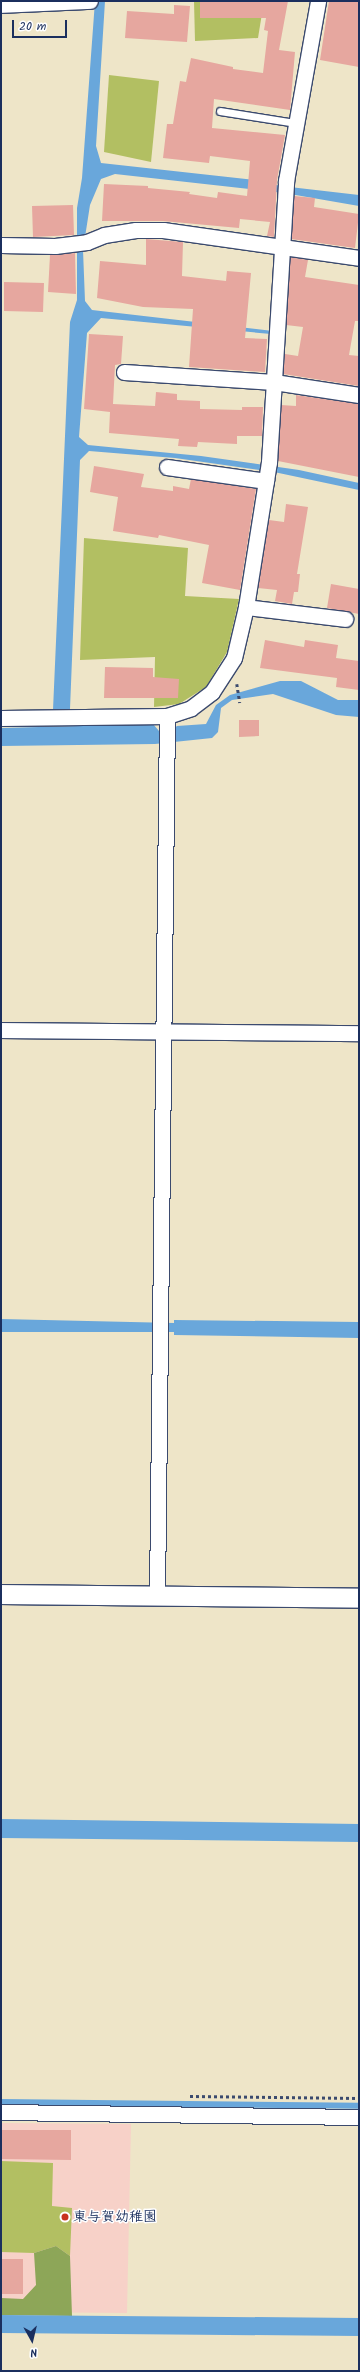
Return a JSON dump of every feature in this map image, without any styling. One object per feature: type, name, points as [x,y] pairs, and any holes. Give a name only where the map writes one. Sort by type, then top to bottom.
[{"type":"street","points":[[1,5],[90,1]]},
{"type":"street","points":[[1,718],[167,721],[191,708],[212,692],[234,658],[246,606],[267,473],[274,382],[284,198],[318,1]]},
{"type":"street","points":[[1,245],[80,243],[104,235],[136,230],[163,230],[359,258]]},
{"type":"street","points":[[124,372],[274,382],[359,395]]},
{"type":"street","points":[[167,467],[267,473]]},
{"type":"street","points":[[246,606],[344,619]]},
{"type":"street","points":[[157,1596],[167,721]]},
{"type":"street","points":[[1,1030],[359,1033]]},
{"type":"street","points":[[1,1594],[359,1598]]},
{"type":"street","points":[[1,2112],[359,2117]]},
{"type":"lane","points":[[220,111],[296,123]]},
{"type":"path","points":[[237,689],[240,703]]},
{"type":"shaded area","name":"東与賀幼稚園","points":[[1,2123],[131,2124],[127,2313],[1,2312]]},
{"type":"green space","points":[[194,1],[264,1],[258,38],[195,41]]},
{"type":"green space","points":[[109,75],[159,81],[151,162],[104,152]]},
{"type":"green space","points":[[84,538],[188,548],[185,596],[239,599],[227,652],[206,687],[179,704],[154,707],[155,657],[80,660]]},
{"type":"green space","points":[[1,2161],[53,2163],[52,2206],[72,2208],[70,2256],[56,2246],[34,2253],[1,2252]]},
{"type":"green space","points":[[56,2246],[70,2256],[72,2316],[1,2315],[1,2298],[23,2299],[36,2285],[34,2253]]},
{"type":"water","points":[[95,1],[105,1],[96,146],[101,163],[255,180],[281,186],[359,195],[359,206],[284,193],[115,174],[101,179],[90,205],[83,250],[85,301],[92,310],[273,331],[271,334],[101,318],[87,333],[79,437],[88,445],[201,456],[299,470],[359,483],[359,490],[274,472],[175,458],[89,451],[80,460],[70,709],[53,710],[70,322],[77,300],[77,208],[82,178]]},
{"type":"water","points":[[280,681],[301,681],[338,700],[359,700],[359,717],[336,715],[273,694],[232,700],[221,708],[218,732],[212,738],[155,744],[1,746],[1,728],[153,724],[159,731],[172,730],[177,726],[206,724],[216,705],[230,695]]},
{"type":"water","points":[[1,1319],[174,1323],[174,1320],[359,1322],[359,1338],[174,1335],[174,1332],[1,1332]]},
{"type":"water","points":[[1,1819],[359,1824],[359,1842],[1,1838]]},
{"type":"water","points":[[1,2315],[359,2318],[359,2336],[1,2333]]},
{"type":"building","points":[[200,1],[288,1],[279,50],[295,52],[290,110],[214,99],[212,128],[285,135],[277,180],[274,237],[267,236],[270,222],[240,219],[239,228],[163,221],[102,221],[104,184],[148,186],[148,188],[190,192],[189,194],[217,198],[218,192],[247,196],[250,161],[210,156],[209,163],[163,158],[167,124],[173,124],[180,81],[186,82],[191,58],[233,67],[233,69],[263,73],[268,31],[264,30],[266,18],[200,18]]},
{"type":"building","points":[[329,1],[359,1],[359,67],[320,60]]},
{"type":"building","points":[[174,5],[190,6],[187,42],[125,38],[127,11],[174,14]]},
{"type":"building","points":[[294,196],[315,198],[314,207],[359,214],[355,248],[291,239]]},
{"type":"building","points":[[73,205],[74,235],[33,237],[32,206]]},
{"type":"building","points":[[146,239],[183,242],[182,276],[226,281],[227,271],[251,273],[245,338],[267,339],[265,372],[189,367],[193,309],[143,307],[97,298],[100,261],[146,265]]},
{"type":"building","points":[[75,253],[76,294],[48,292],[50,255]]},
{"type":"building","points":[[290,257],[308,260],[305,277],[359,285],[359,321],[355,321],[349,355],[359,356],[359,386],[283,374],[285,354],[298,356],[303,327],[286,325]]},
{"type":"building","points":[[4,282],[44,283],[43,312],[4,311]]},
{"type":"building","points":[[89,334],[123,336],[121,364],[115,365],[113,404],[155,406],[156,392],[177,394],[177,400],[200,401],[200,409],[242,410],[242,407],[263,407],[262,436],[237,436],[237,444],[198,442],[197,447],[178,446],[179,439],[109,433],[110,412],[84,409]]},
{"type":"building","points":[[296,395],[359,404],[359,477],[278,461],[281,405],[296,406]]},
{"type":"building","points":[[94,466],[144,474],[141,487],[173,491],[173,486],[189,489],[191,479],[256,489],[240,590],[202,583],[209,545],[159,535],[158,538],[113,531],[118,497],[90,492]]},
{"type":"building","points":[[286,504],[308,507],[297,574],[300,574],[298,592],[294,592],[292,604],[275,601],[277,590],[258,588],[269,520],[284,522]]},
{"type":"building","points":[[331,584],[359,589],[359,614],[327,608]]},
{"type":"building","points":[[265,640],[304,647],[305,640],[338,645],[336,658],[359,661],[359,690],[336,687],[337,678],[260,668]]},
{"type":"building","points":[[105,667],[153,668],[153,677],[179,679],[178,698],[104,698]]},
{"type":"building","points":[[239,720],[259,720],[259,736],[239,737]]},
{"type":"building","points":[[1,2130],[71,2130],[71,2160],[1,2159]]},
{"type":"building","points":[[1,2259],[23,2259],[23,2294],[1,2294]]},
{"type":"waterway","points":[[1,2102],[359,2106]]},
{"type":"place","name":"東与賀幼稚園","points":[[65,2217]]}]
